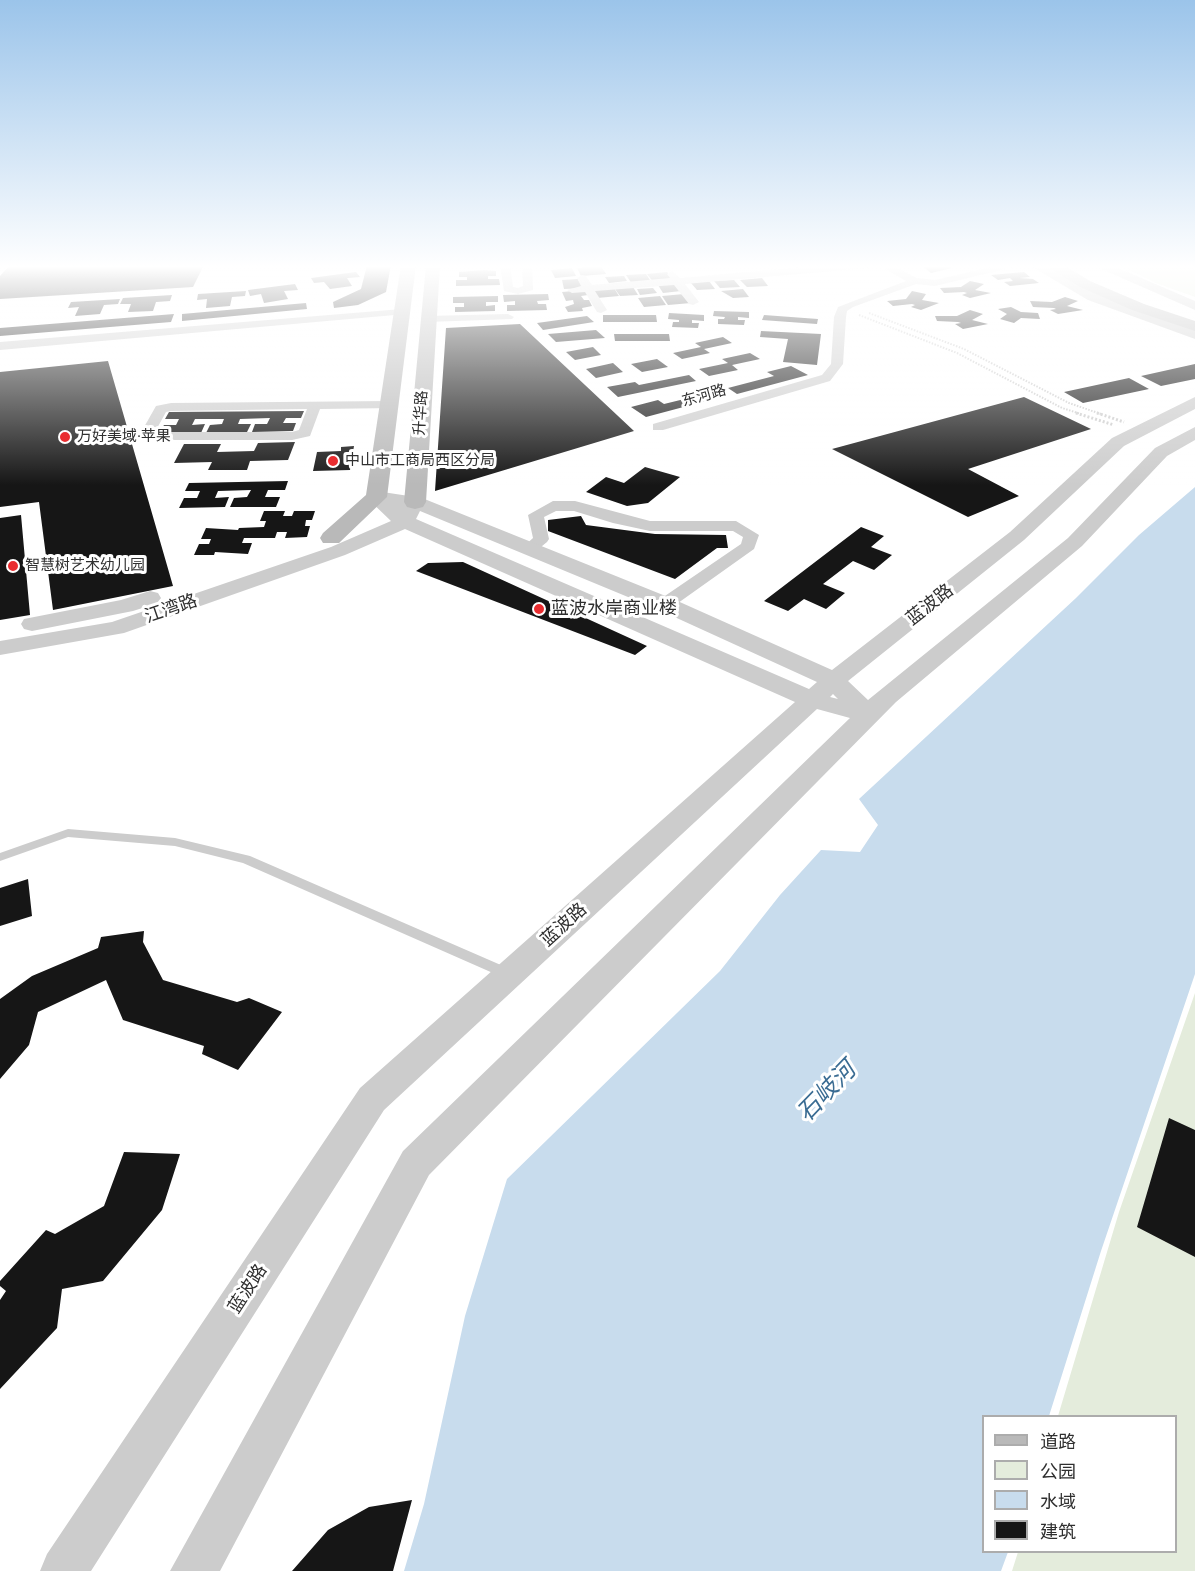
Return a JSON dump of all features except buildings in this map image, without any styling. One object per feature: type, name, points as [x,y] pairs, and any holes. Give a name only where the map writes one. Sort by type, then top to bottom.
[{"type":"main road","name":"升华路","points":[[376,497],[398,338]]},
{"type":"main road","name":"升华路","points":[[415,502],[426,338]]},
{"type":"main road","points":[[334,545],[376,497]]},
{"type":"street","points":[[0,346],[91,338]]},
{"type":"street","name":"东河路","points":[[658,426],[826,378],[837,364],[841,338]]},
{"type":"street","name":"蓝波路","points":[[64,1571],[372,1099],[824,690],[1017,536],[1118,442],[1195,402]]},
{"type":"street","points":[[315,405],[305,433],[292,436],[152,438],[146,436],[161,409],[171,407],[315,405],[388,405]]},
{"type":"street","points":[[194,1571],[416,1163],[887,696],[1075,542],[1161,452],[1195,432]]},
{"type":"street","points":[[376,497],[415,502],[665,604],[868,715]]},
{"type":"street","points":[[376,497],[405,522],[638,624],[824,690]]},
{"type":"street","name":"升华路","points":[[405,522],[415,502]]},
{"type":"street","points":[[508,567],[541,539],[536,516],[553,506],[574,506],[619,520],[650,525],[736,526],[751,535],[748,546],[638,624]]},
{"type":"street","points":[[334,545],[405,522]]},
{"type":"street","name":"江湾路","points":[[0,630],[125,606],[334,545]]},
{"type":"street","name":"江湾路","points":[[0,648],[116,628],[334,545]]},
{"type":"lane","points":[[0,857],[68,832],[176,842],[246,859],[510,975]]},
{"type":"path","points":[[921,338],[957,353],[1062,408],[1140,431]]},
{"type":"path","points":[[934,338],[964,349],[1069,403],[1140,431]]},
{"type":"green space","points":[[1195,993],[1195,1571],[1012,1571],[1018,1553],[1177,1553],[1177,1415],[1058,1415],[1119,1212]]},
{"type":"water","name":"石岐河","points":[[1195,487],[1195,974],[1101,1251],[1049,1415],[982,1415],[982,1553],[1008,1553],[1001,1571],[404,1571],[424,1504],[465,1316],[507,1179],[720,971],[780,895],[821,850],[860,852],[878,825],[859,799],[1076,598],[1139,535]]},
{"type":"place","name":"万好美域·苹果","points":[[65,437]]},
{"type":"place","name":"中山市工商局西区分局","points":[[333,461]]},
{"type":"place","name":"智慧树艺术幼儿园","points":[[13,566]]},
{"type":"place","name":"蓝波水岸商业楼","points":[[539,609]]}]
